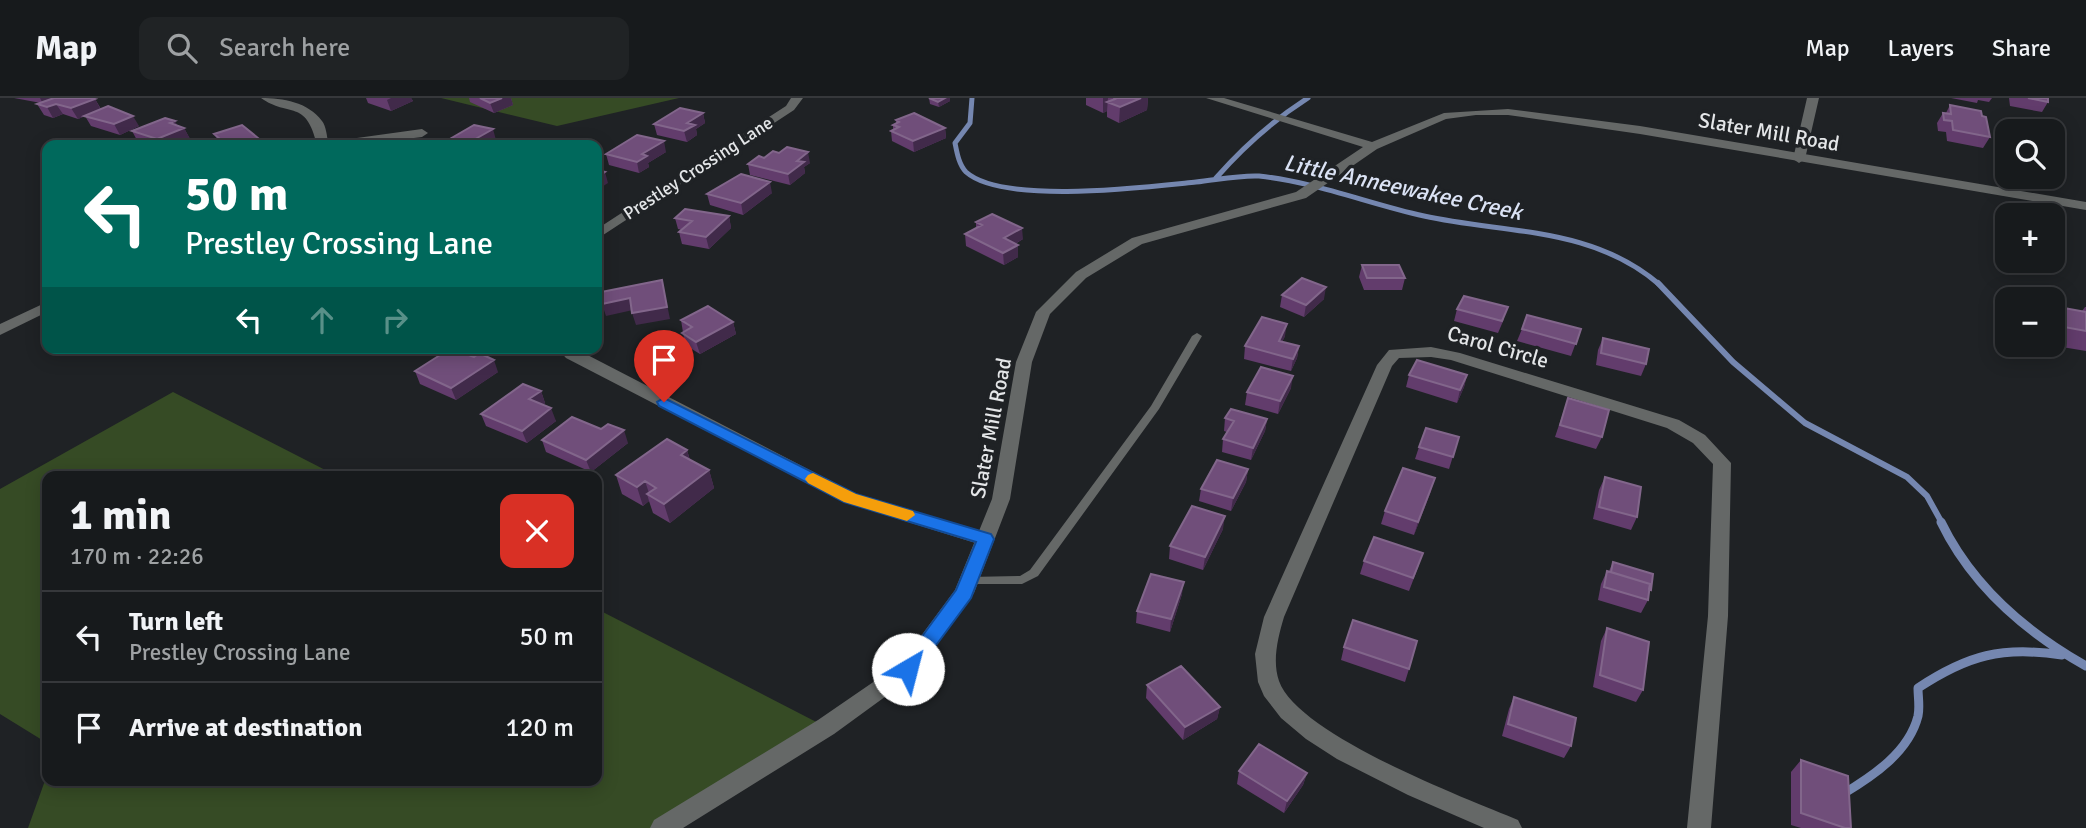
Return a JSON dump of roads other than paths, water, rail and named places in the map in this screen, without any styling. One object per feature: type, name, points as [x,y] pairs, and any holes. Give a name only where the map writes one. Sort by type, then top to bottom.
[{"type":"street","points":[[267,98],[296,106],[318,123],[322,140]]},
{"type":"street","name":"Prestley Crossing Lane","points":[[602,232],[790,108],[797,98]]},
{"type":"street","points":[[1212,98],[1373,146]]},
{"type":"street","points":[[1799,159],[1813,98]]},
{"type":"street","name":"Slater Mill Road","points":[[662,828],[826,727],[908,669],[964,593],[1001,499],[1024,362],[1043,312],[1081,275],[1137,241],[1301,195],[1373,146],[1444,116],[1508,113],[1640,130],[2086,206]]},
{"type":"street","points":[[370,140],[422,133]]},
{"type":"street","points":[[0,330],[42,309]]},
{"type":"street","name":"Carol Circle","points":[[1510,828],[1356,759],[1322,739],[1290,714],[1270,689],[1266,660],[1267,636],[1273,617],[1385,365],[1395,353],[1431,352],[1454,356],[1673,424],[1699,439],[1722,463],[1718,616],[1699,828]]},
{"type":"street","points":[[571,354],[850,498],[985,539]]},
{"type":"lane","points":[[969,582],[1022,580],[1034,573],[1155,407],[1197,336]]},
{"type":"waterway","name":"Little Anneewakee Creek","points":[[972,98],[970,123],[955,143],[966,172],[984,182],[1011,188],[1077,191],[1244,176],[1280,179],[1424,216],[1577,242],[1634,266],[1660,285]]},
{"type":"waterway","points":[[1216,178],[1259,135],[1308,98]]},
{"type":"waterway","name":"Little Anneewakee Creek","points":[[1660,285],[1733,362],[1805,423],[1907,477],[1927,496],[1942,523]]},
{"type":"waterway","name":"Little Anneewakee Creek","points":[[1941,522],[1968,567],[2002,605],[2042,638],[2086,666]]},
{"type":"waterway","points":[[1843,794],[1878,771],[1907,741],[1918,716],[1918,688],[1953,668],[1986,656],[2021,652],[2062,655]]}]
